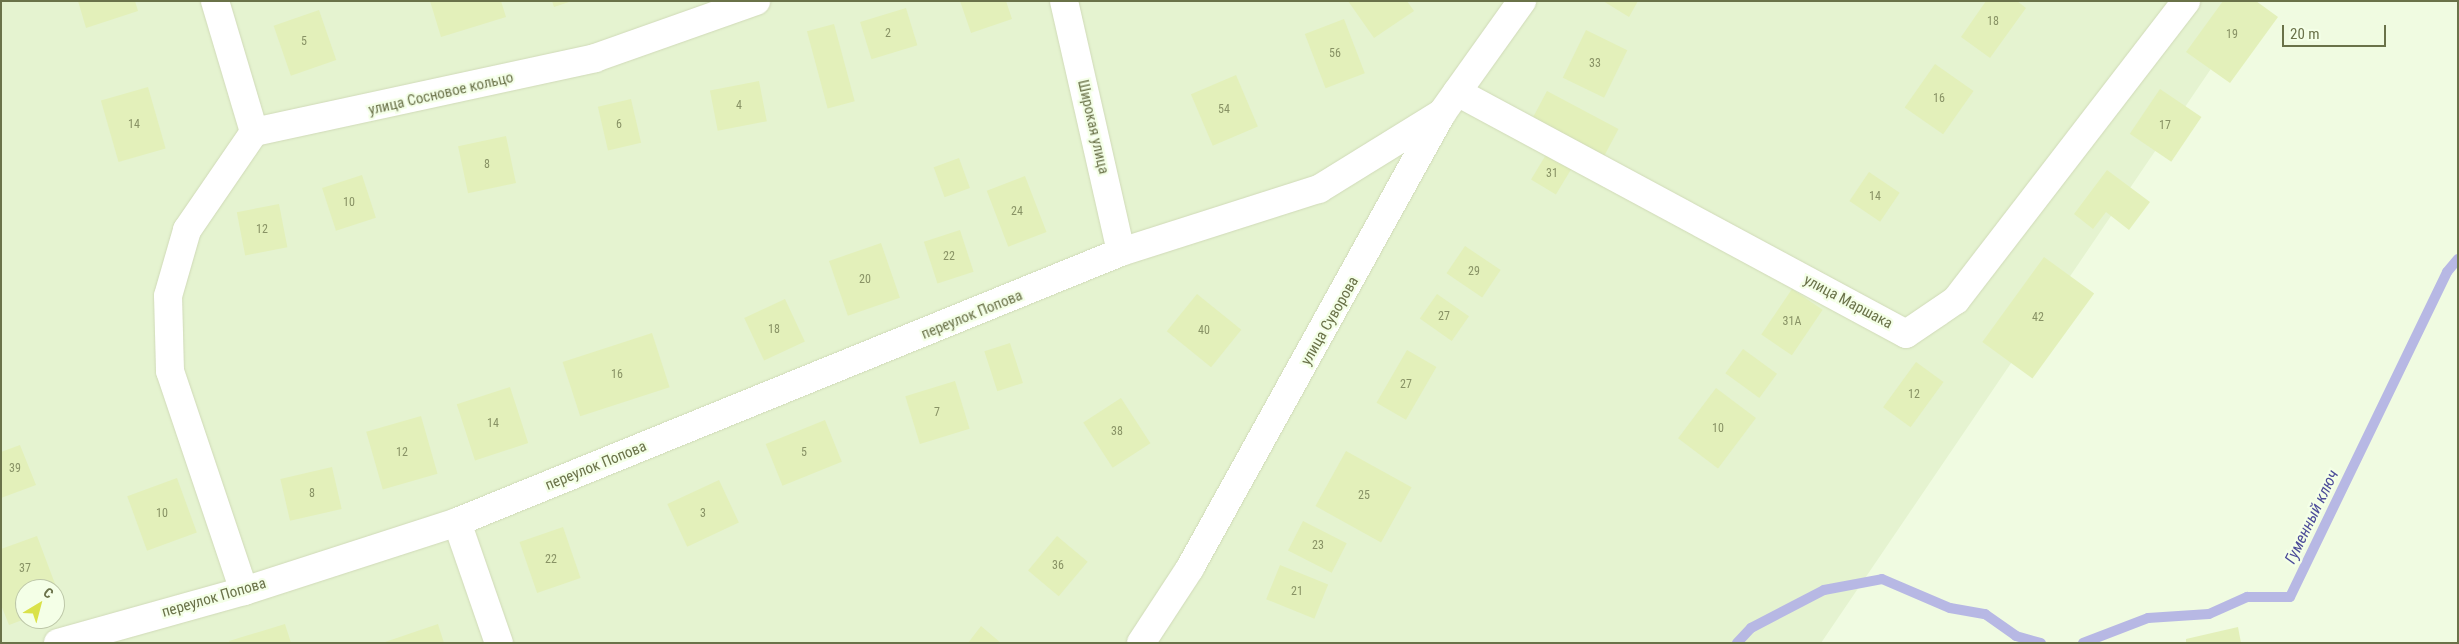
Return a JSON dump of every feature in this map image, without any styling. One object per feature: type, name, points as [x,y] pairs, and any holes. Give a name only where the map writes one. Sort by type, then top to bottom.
[{"type":"street","points":[[215,1],[254,132],[187,230],[168,296],[170,372],[244,591]]},
{"type":"street","name":"улица Сосновое кольцо","points":[[254,132],[595,58],[756,1]]},
{"type":"street","name":"Широкая улица","points":[[1064,1],[1121,252]]},
{"type":"street","name":"улица Суворова","points":[[1141,643],[1209,534],[1450,102],[1522,1]]},
{"type":"street","name":"улица Маршака","points":[[1450,102],[1906,334],[1956,300],[2186,1]]},
{"type":"street","name":"переулок Попова","points":[[58,643],[244,591],[457,522],[1121,252],[1319,189],[1450,102]]},
{"type":"street","points":[[457,522],[499,643]]},
{"type":"shaded area","points":[[1,1],[2257,1],[1821,643],[1,643]]},
{"type":"building","points":[[78,1],[135,1],[138,11],[86,28]]},
{"type":"building","points":[[430,1],[501,1],[506,17],[441,37]]},
{"type":"building","points":[[552,1],[569,1],[569,2],[554,7]]},
{"type":"building","points":[[960,1],[1006,1],[1012,19],[971,33]]},
{"type":"building","points":[[1348,1],[1407,1],[1414,11],[1374,38]]},
{"type":"building","points":[[1603,1],[1638,1],[1629,17]]},
{"type":"building","points":[[1986,1],[2017,1],[2026,8],[1990,58],[1961,37]]},
{"type":"building","points":[[2223,1],[2256,1],[2278,17],[2230,83],[2186,52]]},
{"type":"building","points":[[906,8],[917,45],[871,59],[860,22]]},
{"type":"building","points":[[319,10],[336,60],[291,76],[274,26]]},
{"type":"building","points":[[1344,19],[1365,73],[1326,88],[1305,34]]},
{"type":"building","points":[[834,24],[855,101],[828,109],[807,31]]},
{"type":"building","points":[[1586,30],[1627,50],[1604,98],[1563,78]]},
{"type":"building","points":[[1935,64],[1974,91],[1943,134],[1905,107]]},
{"type":"building","points":[[1236,75],[1258,127],[1213,146],[1191,94]]},
{"type":"building","points":[[759,81],[767,121],[718,131],[710,91]]},
{"type":"building","points":[[148,87],[166,149],[119,162],[101,101]]},
{"type":"building","points":[[2160,89],[2201,117],[2171,162],[2130,134]]},
{"type":"building","points":[[1547,91],[1619,129],[1601,163],[1529,125]]},
{"type":"building","points":[[631,99],[641,143],[608,150],[598,107]]},
{"type":"building","points":[[506,136],[516,183],[468,193],[458,146]]},
{"type":"building","points":[[1547,153],[1572,168],[1556,195],[1531,180]]},
{"type":"building","points":[[959,158],[970,188],[945,197],[934,167]]},
{"type":"building","points":[[2107,170],[2150,202],[2129,230],[2106,212],[2093,229],[2074,214]]},
{"type":"building","points":[[1869,172],[1900,193],[1880,222],[1849,201]]},
{"type":"building","points":[[362,175],[376,218],[336,231],[322,188]]},
{"type":"building","points":[[1025,176],[1047,232],[1008,247],[987,191]]},
{"type":"building","points":[[279,204],[287,247],[245,255],[237,212]]},
{"type":"building","points":[[960,230],[974,272],[937,284],[924,242]]},
{"type":"building","points":[[881,243],[900,298],[848,316],[829,261]]},
{"type":"building","points":[[1465,246],[1501,270],[1482,297],[1447,273]]},
{"type":"building","points":[[2044,257],[2094,293],[2032,378],[1982,342]]},
{"type":"building","points":[[1792,289],[1823,310],[1792,355],[1761,335]]},
{"type":"building","points":[[1197,294],[1241,330],[1211,367],[1167,331]]},
{"type":"building","points":[[1437,294],[1469,316],[1452,341],[1420,319]]},
{"type":"building","points":[[785,299],[805,342],[764,361],[744,318]]},
{"type":"building","points":[[652,333],[670,387],[580,416],[563,362]]},
{"type":"building","points":[[1010,343],[1023,383],[997,391],[984,351]]},
{"type":"building","points":[[1743,349],[1777,374],[1759,398],[1725,373]]},
{"type":"building","points":[[1407,350],[1436,367],[1406,420],[1376,403]]},
{"type":"building","points":[[1916,362],[1944,382],[1911,427],[1883,407]]},
{"type":"building","points":[[955,381],[970,429],[920,444],[905,396]]},
{"type":"building","points":[[510,387],[528,443],[475,460],[457,404]]},
{"type":"building","points":[[1716,388],[1756,418],[1718,468],[1678,438]]},
{"type":"building","points":[[1121,398],[1150,443],[1113,468],[1083,423]]},
{"type":"building","points":[[421,416],[438,474],[383,489],[366,432]]},
{"type":"building","points":[[825,420],[842,462],[783,486],[766,444]]},
{"type":"building","points":[[20,445],[36,485],[1,498],[1,452]]},
{"type":"building","points":[[1346,451],[1412,487],[1381,542],[1315,506]]},
{"type":"building","points":[[332,467],[342,509],[290,521],[280,479]]},
{"type":"building","points":[[177,478],[197,533],[147,551],[127,496]]},
{"type":"building","points":[[719,480],[739,523],[687,547],[667,504]]},
{"type":"building","points":[[1303,521],[1347,543],[1332,573],[1288,550]]},
{"type":"building","points":[[563,527],[581,578],[537,593],[520,542]]},
{"type":"building","points":[[37,536],[53,579],[15,579],[15,623],[9,625],[1,605],[1,549]]},
{"type":"building","points":[[1057,536],[1088,562],[1059,596],[1028,570]]},
{"type":"building","points":[[1280,565],[1328,584],[1314,619],[1266,599]]},
{"type":"building","points":[[285,624],[291,643],[230,643],[229,641]]},
{"type":"building","points":[[438,624],[444,643],[385,643],[385,642]]},
{"type":"building","points":[[981,626],[1001,643],[968,643]]},
{"type":"building","points":[[2238,627],[2241,643],[2186,643],[2186,639]]},
{"type":"waterway","name":"Гуменный ключ","points":[[2083,643],[2148,618],[2209,614],[2247,597],[2290,597],[2447,272],[2458,259]]},
{"type":"waterway","name":"Гуменный ключ","points":[[1737,643],[1751,628],[1824,590],[1882,579],[1950,608],[1985,614],[2016,636],[2041,643]]}]
